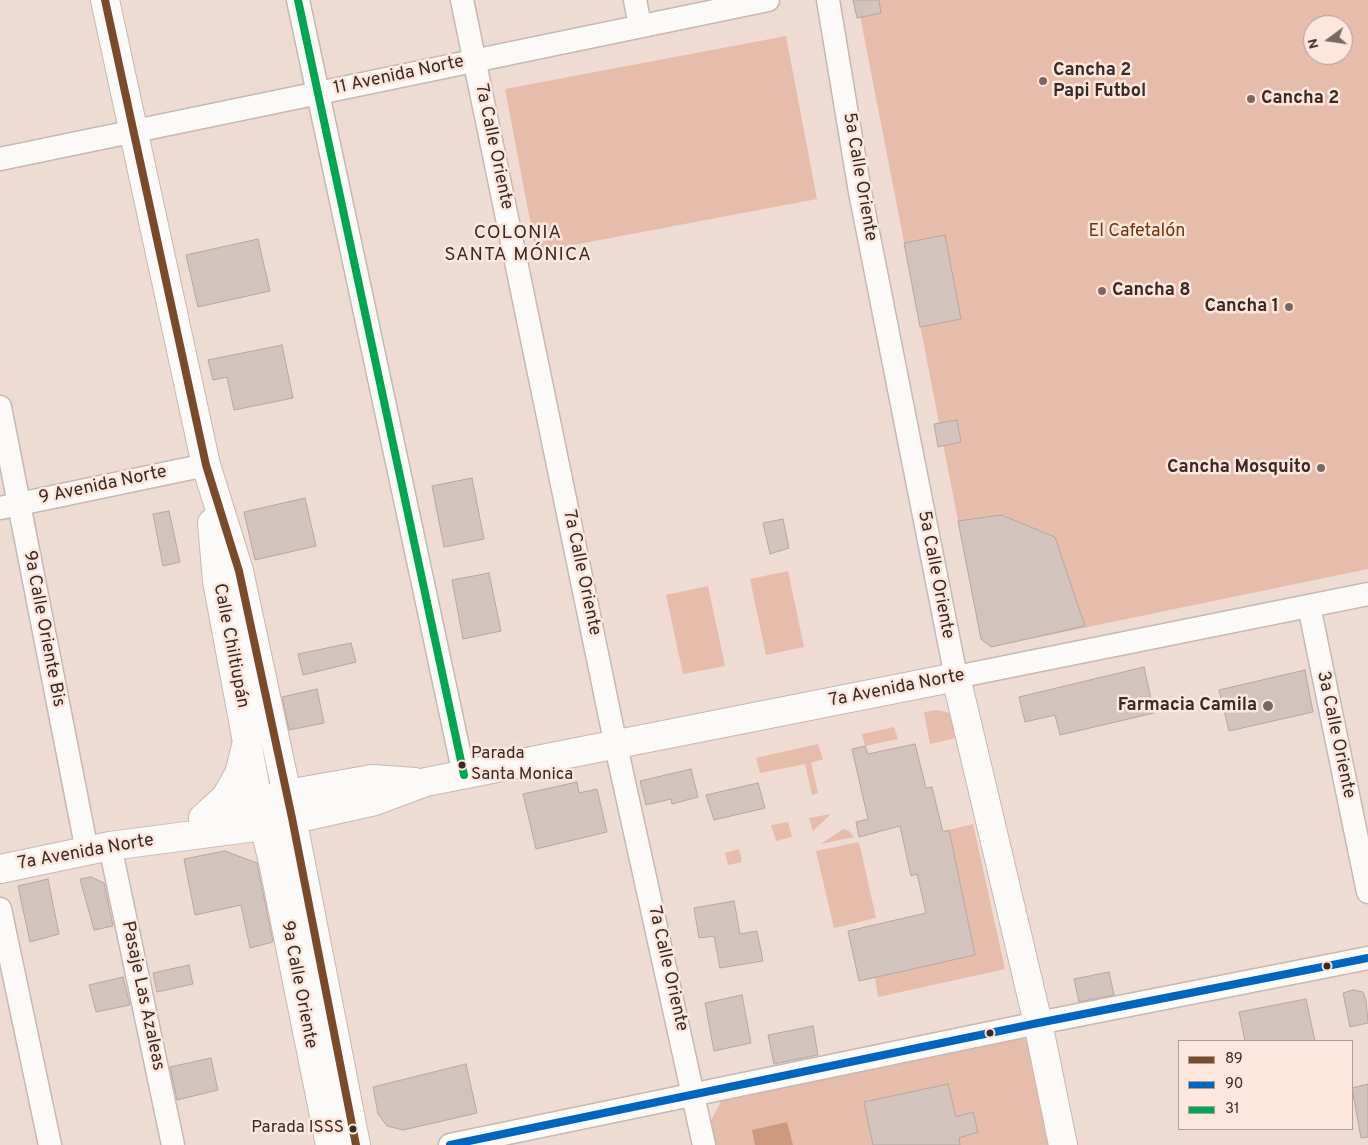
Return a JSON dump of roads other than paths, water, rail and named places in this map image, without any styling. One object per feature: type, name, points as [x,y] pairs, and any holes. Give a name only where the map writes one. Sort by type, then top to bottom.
[{"type":"main road","name":"Calle Chiltiupán","points":[[108,6],[206,465],[239,572],[289,806]]},
{"type":"main road","name":"Calle Chiltiupán","points":[[206,465],[217,581],[248,740],[260,813]]},
{"type":"main road","name":"7a Avenida Norte","points":[[0,869],[98,849],[172,838],[289,806],[375,800],[426,782],[616,746],[956,677]]},
{"type":"main road","name":"5a Calle Oriente","points":[[956,677],[1038,1023],[1063,1145]]},
{"type":"main road","points":[[172,838],[210,814],[226,797],[239,774],[248,740]]},
{"type":"main road","name":"9a Calle Oriente","points":[[289,806],[356,1145]]},
{"type":"main road","name":"9a Calle Oriente","points":[[260,813],[273,862],[330,1145]]},
{"type":"main road","points":[[172,838],[213,837],[237,841],[250,845],[273,862]]},
{"type":"street","points":[[298,0],[464,775]]},
{"type":"street","name":"7a Calle Oriente","points":[[462,0],[616,746],[695,1094],[704,1145]]},
{"type":"street","points":[[635,0],[640,25]]},
{"type":"street","name":"11 Avenida Norte","points":[[0,159],[768,0]]},
{"type":"street","name":"5a Calle Oriente","points":[[828,0],[860,192],[956,677]]},
{"type":"street","name":"9a Calle Oriente Bis","points":[[0,408],[9,506],[98,849]]},
{"type":"street","name":"9 Avenida Norte","points":[[9,506],[206,465]]},
{"type":"street","name":"7a Avenida Norte","points":[[956,677],[1368,594]]},
{"type":"street","name":"3a Calle Oriente","points":[[1308,606],[1368,892]]},
{"type":"street","name":"Pasaje Las Azaleas","points":[[98,849],[173,1145]]},
{"type":"street","points":[[0,909],[50,1145]]},
{"type":"street","points":[[450,1145],[1038,1023],[1368,958]]},
{"type":"place","name":"Cancha 2 Papi Futbol","points":[[1043,81]]},
{"type":"place","name":"Cancha 2","points":[[1251,99]]},
{"type":"place","name":"Cancha 8","points":[[1102,291]]},
{"type":"place","name":"Cancha 1","points":[[1289,307]]},
{"type":"place","name":"Cancha Mosquito","points":[[1321,468]]},
{"type":"place","name":"Farmacia Camila","points":[[1268,706]]},
{"type":"place","name":"Parada Santa Monica","points":[[462,765]]},
{"type":"place","name":"Parada ISSS","points":[[353,1129]]},
{"type":"district","name":"COLONIA SANTA MÓNICA","points":[[518,245]]},
{"type":"park label","name":"El Cafetalón","points":[[1137,232]]}]
